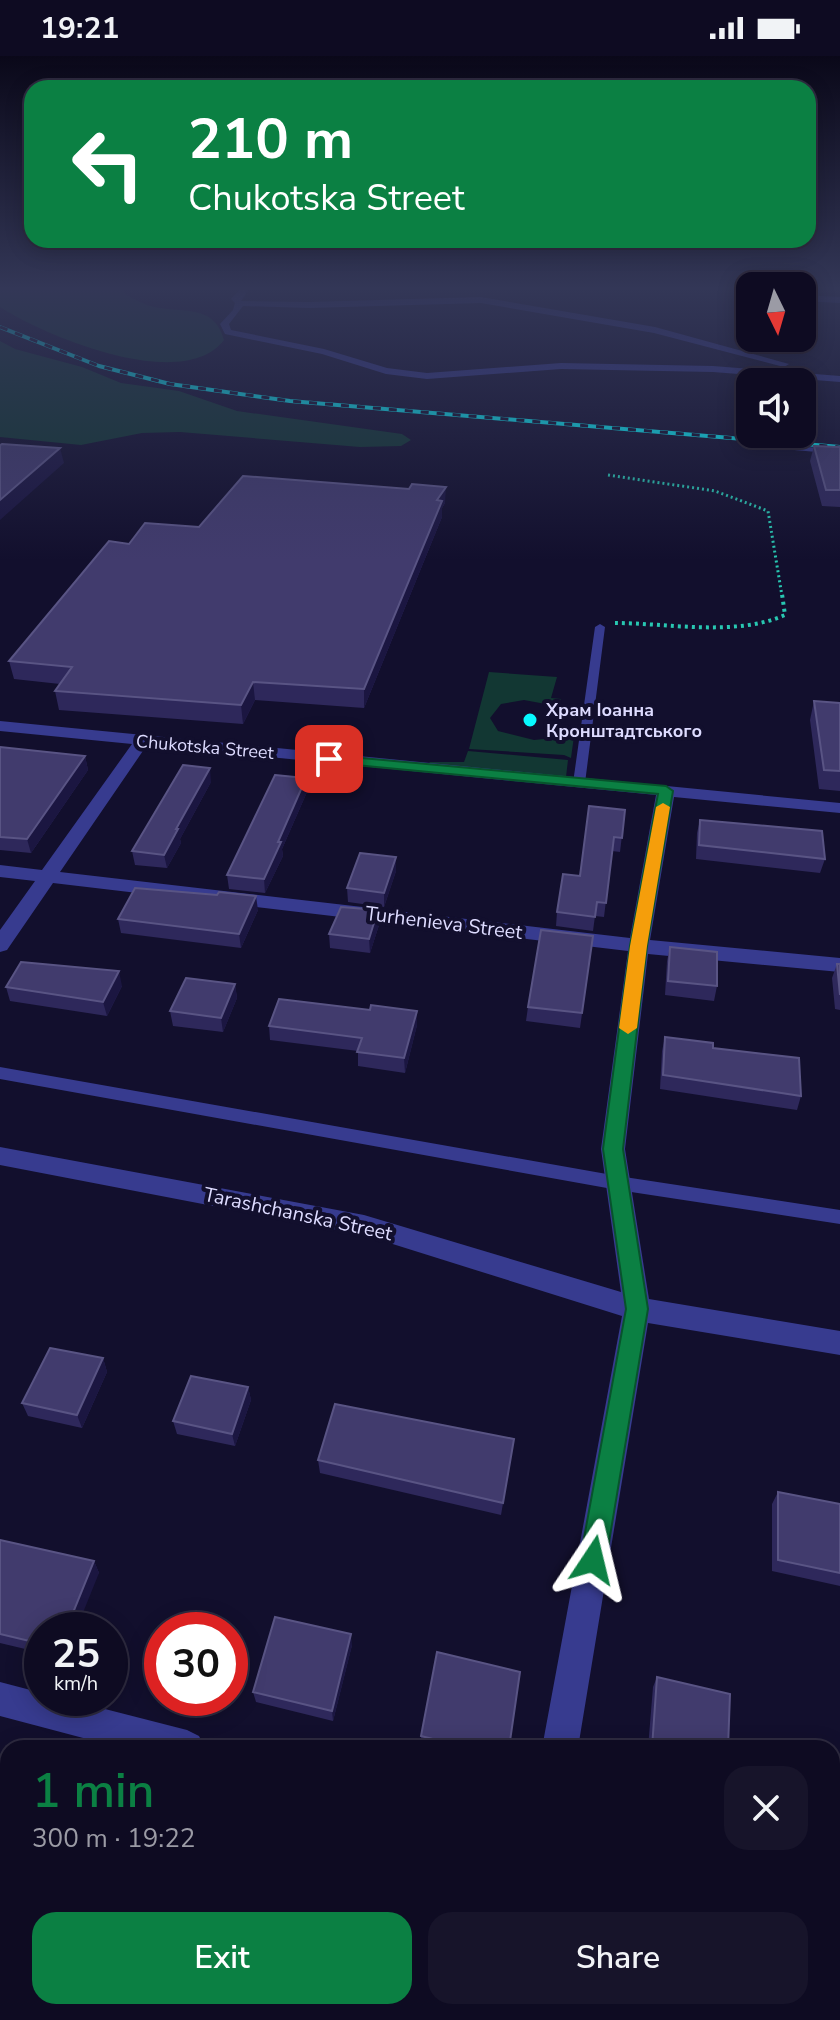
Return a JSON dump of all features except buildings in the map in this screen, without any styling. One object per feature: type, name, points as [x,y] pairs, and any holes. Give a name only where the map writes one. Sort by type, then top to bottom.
[{"type":"street","name":"Chukotska Street","points":[[0,726],[840,808]]},
{"type":"street","points":[[0,945],[142,741]]},
{"type":"street","points":[[561,1740],[637,1309],[613,1149],[639,946],[666,791]]},
{"type":"street","name":"Turhenieva Street","points":[[0,871],[639,946],[840,965]]},
{"type":"street","name":"Tarashchanska Street","points":[[0,1156],[364,1225],[637,1309],[840,1343]]},
{"type":"street","points":[[0,1699],[156,1740]]},
{"type":"lane","points":[[797,448],[840,452]]},
{"type":"lane","points":[[579,783],[600,627]]},
{"type":"lane","points":[[0,1073],[618,1183],[840,1217]]},
{"type":"path","points":[[600,627],[615,623],[760,623],[785,615],[768,511],[715,491],[608,475]]},
{"type":"green space","points":[[0,378],[108,378],[121,383],[179,391],[237,411],[402,434],[411,440],[401,446],[360,447],[180,432],[142,433],[81,445],[0,437]]},
{"type":"green space","points":[[489,672],[557,677],[551,698],[561,699],[558,705],[561,712],[557,713],[551,705],[524,700],[501,704],[490,718],[498,731],[534,740],[574,736],[571,758],[469,749]]},
{"type":"green space","points":[[468,751],[568,760],[566,777],[427,765],[430,762],[464,762]]},
{"type":"railway","points":[[145,378],[290,401],[840,447]]},
{"type":"slow traffic","points":[[628,1028],[663,807]]},
{"type":"place","name":"Храм Іоанна Кронштадтського","points":[[530,720]]},
{"type":"route","points":[[329,759],[666,791],[639,946],[613,1149],[637,1309],[593,1560]]}]
